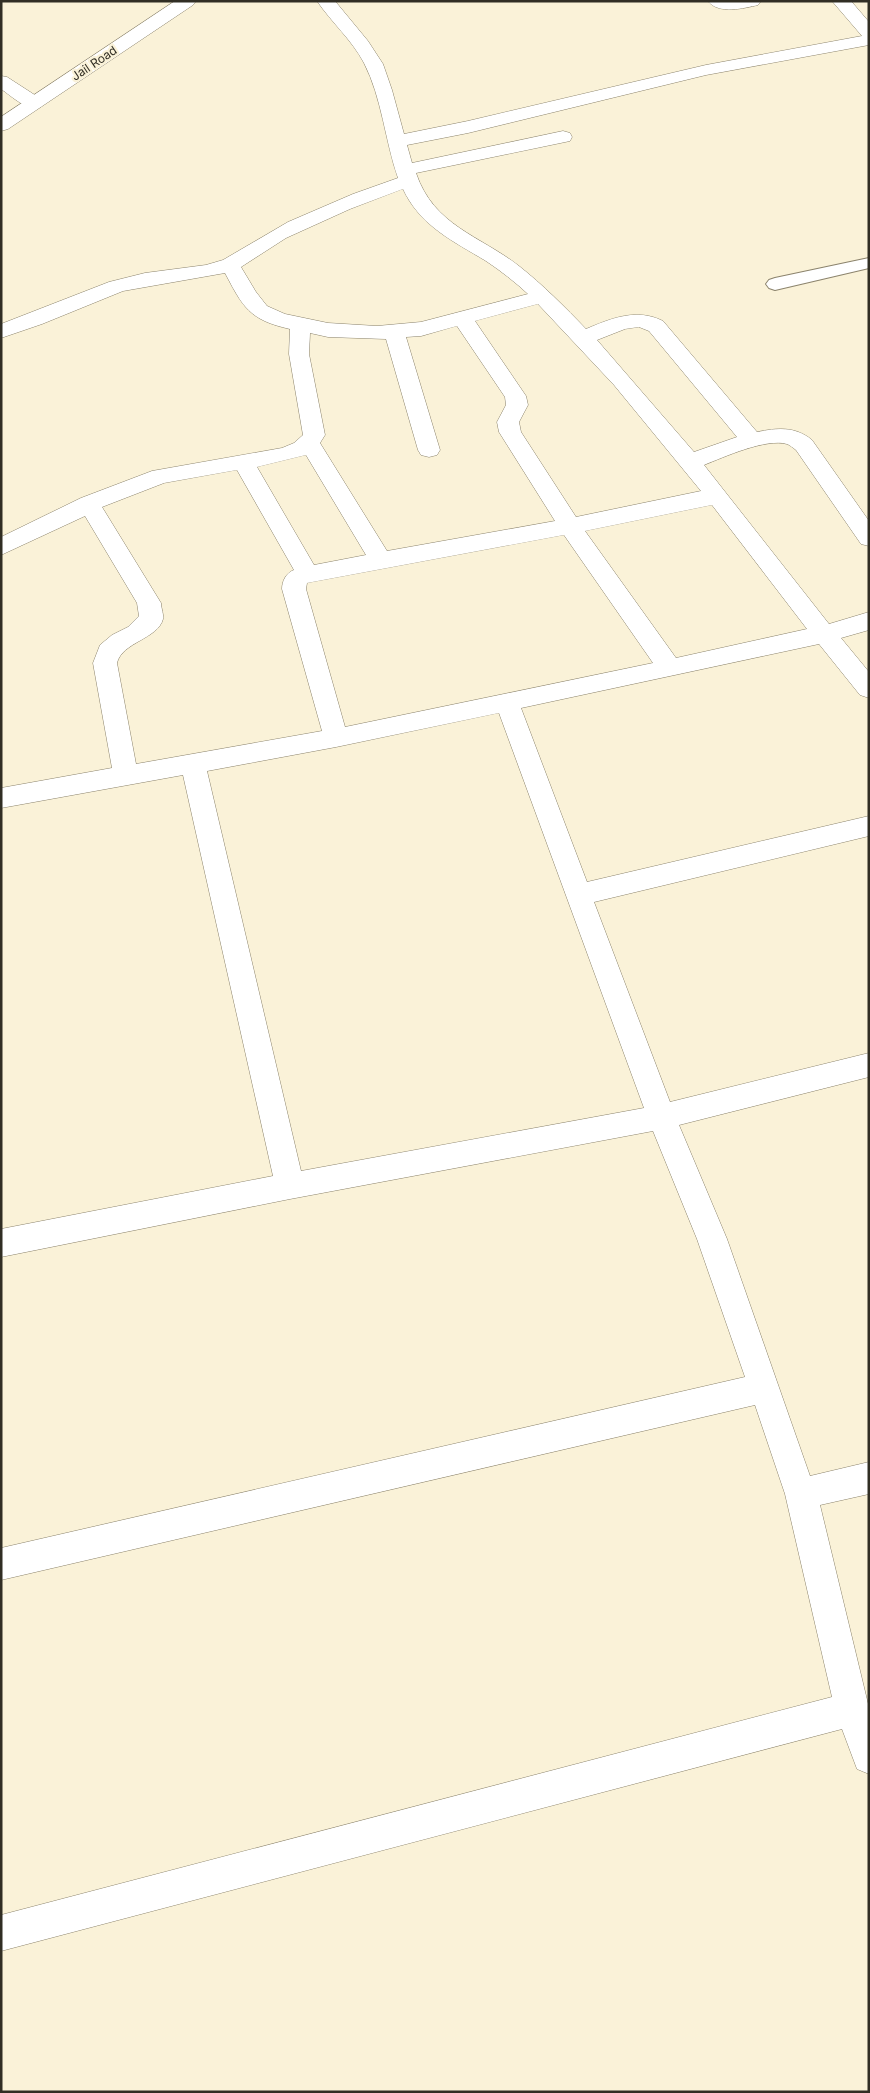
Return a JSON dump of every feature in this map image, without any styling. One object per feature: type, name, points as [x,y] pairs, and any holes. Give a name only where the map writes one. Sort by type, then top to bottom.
[{"type":"street","name":"Jail Road","points":[[1,125],[188,1]]},
{"type":"street","points":[[326,1],[370,59],[377,72],[407,176],[425,210],[446,228],[516,273],[583,338],[689,462],[823,634],[869,689]]},
{"type":"street","points":[[717,1],[724,4],[752,1]]},
{"type":"street","points":[[840,1],[869,33]]},
{"type":"street","points":[[397,141],[468,127],[706,70],[869,40]]},
{"type":"street","points":[[1,81],[34,103]]},
{"type":"street","points":[[1,331],[32,322],[75,302],[133,282],[203,272],[230,264],[280,234],[407,176],[564,137]]},
{"type":"street","points":[[230,264],[247,295],[260,311],[279,320],[300,326],[353,332],[395,333],[421,329],[542,297]]},
{"type":"street","points":[[463,319],[515,396],[517,405],[508,422],[510,432],[570,526],[670,668]]},
{"type":"street","points":[[583,338],[627,322],[640,319],[648,320],[656,326],[752,441]]},
{"type":"street","points":[[1,547],[89,504],[160,476],[291,453],[299,451],[310,444],[314,435],[299,354],[300,326]]},
{"type":"street","points":[[395,333],[429,450]]},
{"type":"street","points":[[689,462],[752,441],[780,435],[792,437],[804,445],[869,538]]},
{"type":"street","points":[[310,444],[381,560]]},
{"type":"street","points":[[243,461],[308,574]]},
{"type":"street","points":[[336,738],[294,588],[294,582],[299,577],[381,560],[570,526],[716,496]]},
{"type":"street","points":[[89,504],[149,604],[151,619],[136,633],[120,641],[108,651],[105,663],[126,776]]},
{"type":"street","points":[[1,798],[336,738],[670,668],[823,634],[869,621]]},
{"type":"street","points":[[507,702],[534,780],[579,895],[661,1117],[712,1239],[801,1494],[852,1709],[869,1757]]},
{"type":"street","points":[[193,763],[290,1186]]},
{"type":"street","points":[[579,895],[869,826]]},
{"type":"street","points":[[1,1243],[290,1186],[661,1117],[869,1064]]},
{"type":"street","points":[[1,1564],[764,1388]]},
{"type":"street","points":[[801,1494],[869,1478]]},
{"type":"street","points":[[1,1933],[852,1709]]},
{"type":"lane","points":[[775,284],[869,263]]}]
